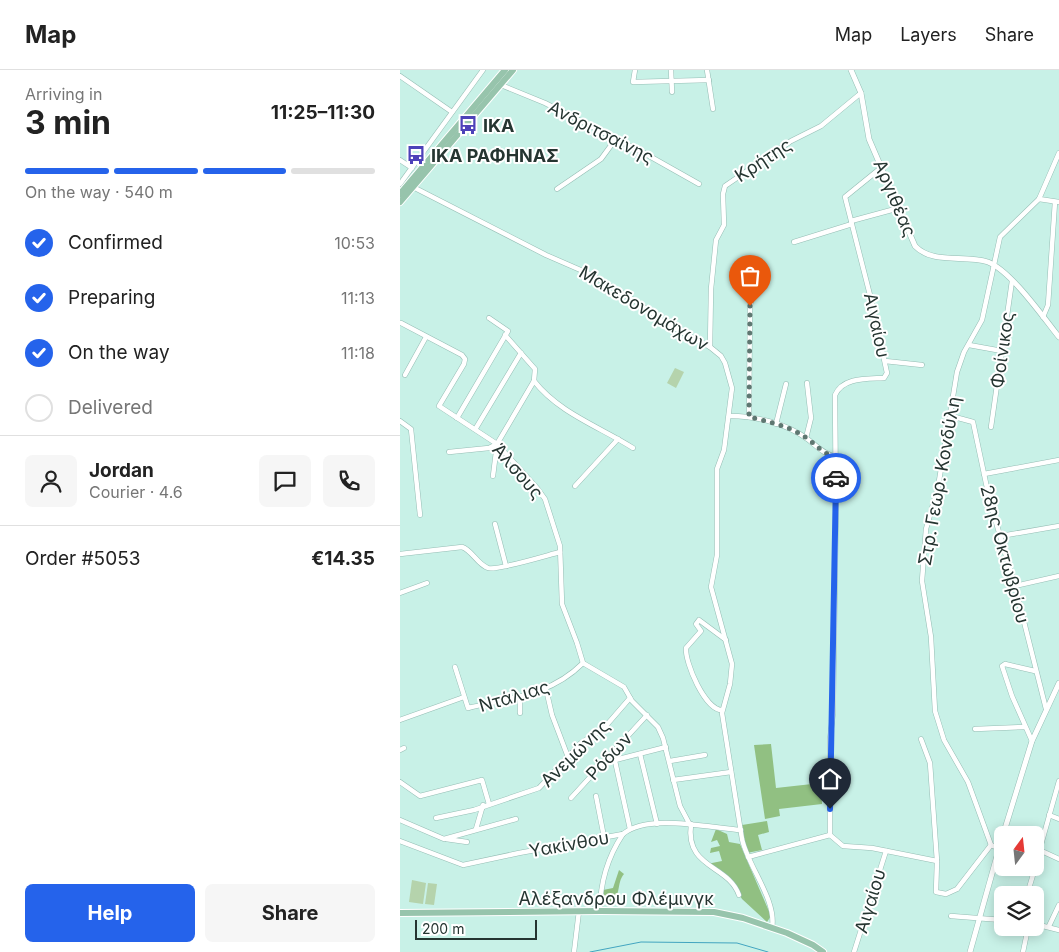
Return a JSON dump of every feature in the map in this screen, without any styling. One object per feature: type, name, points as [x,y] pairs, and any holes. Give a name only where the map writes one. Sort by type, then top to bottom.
[{"type":"main road","points":[[400,194],[505,70]]},
{"type":"main road","points":[[400,202],[513,70]]},
{"type":"main road","name":"Αλέξανδρου Φλέμινγκ","points":[[400,913],[714,912],[743,918],[772,928],[813,945],[823,952]]},
{"type":"street","points":[[400,184],[483,70]]},
{"type":"street","points":[[635,70],[633,82],[709,80]]},
{"type":"street","points":[[671,70],[672,92]]},
{"type":"street","points":[[707,70],[713,109]]},
{"type":"street","name":"Αργιθέας","points":[[851,70],[861,93],[869,139],[911,239],[921,252],[929,255],[980,260],[994,265]]},
{"type":"street","points":[[400,76],[452,112]]},
{"type":"street","name":"Ανδριτσαίνης","points":[[500,85],[545,103],[644,153],[699,184]]},
{"type":"street","name":"Κρήτης","points":[[710,347],[711,289],[716,240],[724,225],[723,194],[725,186],[791,141],[821,126],[861,93]]},
{"type":"street","points":[[558,189],[600,159],[615,140]]},
{"type":"street","name":"Στρ. Γεωρ. Κονδύλη","points":[[991,845],[968,782],[944,740],[936,711],[931,637],[923,586],[926,529],[938,486],[957,372],[961,360],[982,320],[994,265],[1004,232],[1039,199],[1059,153]]},
{"type":"street","points":[[400,160],[412,168]]},
{"type":"street","name":"Αιγαίου","points":[[830,835],[830,739],[833,713],[836,457],[835,395],[841,385],[858,379],[884,378],[887,373],[852,222],[844,197],[882,167]]},
{"type":"street","name":"Μακεδονομάχων","points":[[413,187],[546,255],[592,275],[637,302],[665,323],[710,347],[721,356],[732,388],[730,416],[724,450],[717,469],[717,555],[711,583],[726,640],[732,672],[722,710],[741,830],[748,857],[774,917],[772,928]]},
{"type":"street","points":[[1039,199],[1057,202],[1048,305],[1043,317]]},
{"type":"street","points":[[794,242],[899,208]]},
{"type":"street","points":[[994,265],[1012,281],[1059,337]]},
{"type":"street","name":"Φοίνικος","points":[[991,427],[1012,281]]},
{"type":"street","points":[[749,417],[750,306],[752,296],[756,294]]},
{"type":"street","points":[[457,418],[508,331],[489,318]]},
{"type":"street","name":"Άλσους","points":[[401,323],[462,355],[465,359],[464,364],[439,406],[476,428],[497,444],[537,488],[544,499],[557,535],[560,552],[562,604],[577,643],[582,663]]},
{"type":"street","points":[[493,476],[497,444],[534,382],[535,369],[505,335]]},
{"type":"street","points":[[405,375],[426,337]]},
{"type":"street","points":[[969,345],[1002,351]]},
{"type":"street","points":[[476,428],[521,353]]},
{"type":"street","points":[[885,361],[922,365]]},
{"type":"street","points":[[534,382],[556,403],[633,448]]},
{"type":"street","points":[[806,438],[811,418],[807,383]]},
{"type":"street","points":[[776,424],[786,384]]},
{"type":"street","points":[[730,416],[749,417],[776,424],[806,438],[829,455],[836,457]]},
{"type":"street","name":"28ης Οκτωβρίου","points":[[951,416],[973,422],[990,502],[1002,536],[1046,709]]},
{"type":"street","points":[[400,421],[411,430],[420,515]]},
{"type":"street","points":[[575,486],[618,439]]},
{"type":"street","points":[[449,452],[490,448],[497,444]]},
{"type":"street","points":[[984,474],[1059,460]]},
{"type":"street","points":[[495,524],[506,566]]},
{"type":"street","points":[[1002,536],[1059,526]]},
{"type":"street","points":[[400,554],[462,546],[490,568],[506,566],[560,552]]},
{"type":"street","points":[[1015,586],[1059,576]]},
{"type":"street","points":[[400,594],[427,584]]},
{"type":"street","points":[[722,710],[715,709],[708,704],[687,661],[686,648],[700,632],[696,624],[699,620],[726,640]]},
{"type":"street","points":[[582,663],[619,682],[630,698],[662,733],[680,806],[690,823],[690,837],[704,864],[720,872],[736,887],[740,894]]},
{"type":"street","name":"Ντάλιας","points":[[464,697],[468,708],[520,697],[546,689],[582,663]]},
{"type":"street","points":[[1032,741],[1025,728],[1002,666],[1005,664],[1035,671]]},
{"type":"street","points":[[400,720],[464,697],[455,666]]},
{"type":"street","points":[[1007,826],[1032,741],[1059,683]]},
{"type":"street","points":[[546,689],[552,715],[568,756]]},
{"type":"street","points":[[520,697],[520,713]]},
{"type":"street","name":"Ανεμώνης","points":[[436,818],[474,810],[483,805],[539,788],[580,743],[604,728],[630,698]]},
{"type":"street","name":"Ρόδων","points":[[571,798],[647,715]]},
{"type":"street","points":[[975,729],[1025,728]]},
{"type":"street","points":[[921,739],[930,763],[937,861],[935,890],[946,894],[955,891],[965,882],[972,869],[991,845],[994,846]]},
{"type":"street","points":[[615,761],[666,747]]},
{"type":"street","points":[[640,754],[657,824]]},
{"type":"street","points":[[670,761],[705,755]]},
{"type":"street","points":[[610,756],[615,761],[630,829]]},
{"type":"street","points":[[673,780],[731,772]]},
{"type":"street","points":[[400,782],[420,796],[482,780],[489,804]]},
{"type":"street","points":[[1044,831],[1059,781]]},
{"type":"street","points":[[596,796],[604,837]]},
{"type":"street","points":[[476,830],[483,805]]},
{"type":"street","points":[[1050,815],[1059,819]]},
{"type":"street","points":[[444,839],[516,819]]},
{"type":"street","points":[[400,820],[444,839],[467,842]]},
{"type":"street","name":"Υακίνθου","points":[[400,842],[463,865],[623,834],[630,829],[657,824],[690,823],[710,828],[741,830]]},
{"type":"street","points":[[600,911],[600,893],[607,863],[623,834]]},
{"type":"street","points":[[748,857],[830,835],[843,846],[886,851],[937,861]]},
{"type":"street","name":"Αιγαίου","points":[[854,952],[886,851]]},
{"type":"street","points":[[1044,852],[1059,858]]},
{"type":"street","points":[[970,952],[994,870]]},
{"type":"street","points":[[1049,926],[1059,905]]},
{"type":"street","points":[[574,952],[580,911]]},
{"type":"street","points":[[951,916],[994,919]]},
{"type":"street","points":[[1044,925],[1059,930]]},
{"type":"street","points":[[1023,952],[1026,936]]},
{"type":"green space","points":[[675,368],[684,372],[676,388],[667,383]]},
{"type":"green space","points":[[771,744],[776,788],[821,783],[822,804],[779,809],[780,816],[765,819],[754,745]]},
{"type":"green space","points":[[767,821],[769,832],[758,835],[762,850],[747,853],[742,825]]},
{"type":"green space","points":[[716,829],[727,834],[729,842],[740,844],[771,916],[767,922],[742,899],[728,876],[707,864],[722,861],[719,851],[710,853],[711,848],[720,846],[717,840],[711,842]]},
{"type":"green space","points":[[619,870],[624,874],[615,899],[608,906],[601,901],[603,890],[613,888]]},
{"type":"green space","points":[[412,880],[426,883],[423,904],[409,902]]},
{"type":"green space","points":[[428,883],[437,884],[434,905],[425,904]]},
{"type":"waterway","points":[[590,952],[641,942],[737,943],[768,952]]},
{"type":"way so far","points":[[750,306],[749,417],[769,421],[794,432],[806,438],[814,446],[829,455],[836,457],[836,478]]},
{"type":"place","name":"ΙΚΑ","points":[[468,125]]},
{"type":"place","name":"ΙΚΑ ΡΑΦΗΝΑΣ","points":[[416,155]]},
{"type":"route","points":[[830,809],[836,478]]}]
